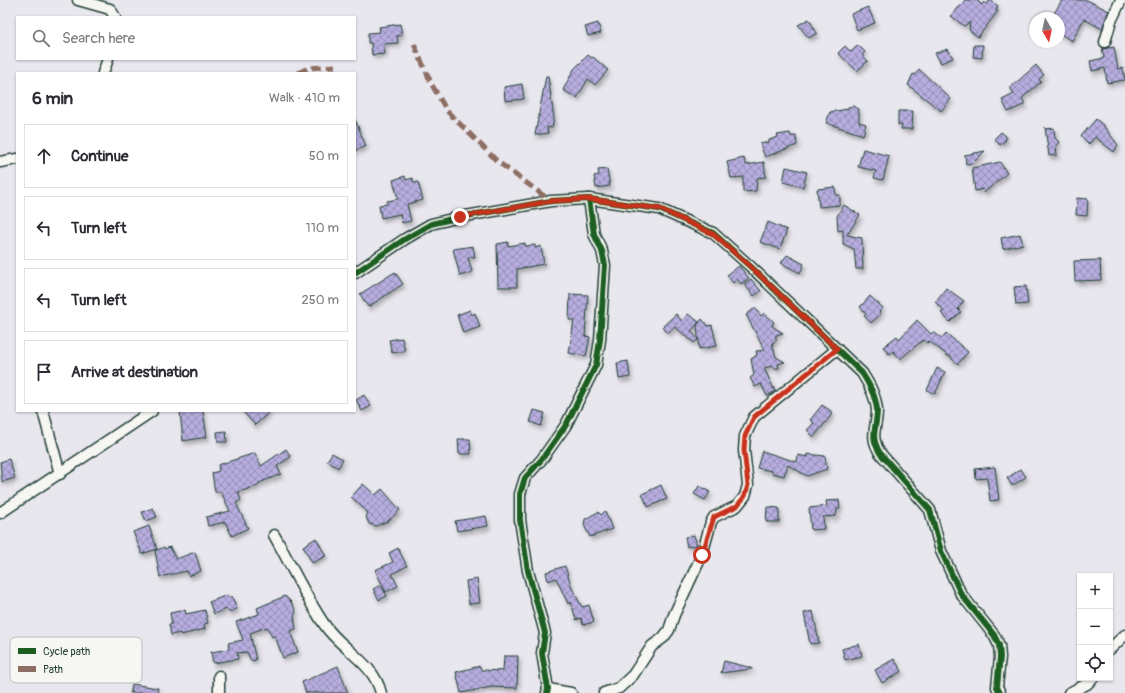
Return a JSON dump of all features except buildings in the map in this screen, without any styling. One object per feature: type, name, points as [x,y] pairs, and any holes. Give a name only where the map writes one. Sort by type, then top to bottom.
[{"type":"street","points":[[78,0],[111,9]]},
{"type":"street","points":[[1105,42],[1111,21],[1121,0]]},
{"type":"street","points":[[103,72],[108,60]]},
{"type":"street","points":[[0,162],[16,159]]},
{"type":"street","points":[[356,272],[406,238],[431,224],[460,217],[551,201],[589,199],[660,209],[713,234],[751,267],[862,372],[871,388],[876,410],[873,436],[875,444],[880,453],[930,510],[941,551],[961,594],[994,635],[999,645],[1000,657],[997,687],[1000,693]]},
{"type":"street","points":[[571,693],[548,691],[542,653],[545,633],[528,571],[520,520],[520,494],[525,478],[542,460],[566,425],[596,365],[600,340],[605,265],[602,250],[594,234],[589,199]]},
{"type":"street","points":[[604,693],[620,688],[633,675],[652,646],[663,638],[669,630],[674,615],[702,555],[711,522],[714,517],[737,506],[745,496],[748,485],[744,450],[745,436],[754,417],[837,349]]},
{"type":"street","points":[[43,412],[60,474]]},
{"type":"street","points":[[0,513],[151,412]]},
{"type":"street","points":[[274,536],[324,625],[370,668],[376,678],[381,693]]},
{"type":"street","points":[[1113,646],[1125,635]]},
{"type":"street","points":[[219,676],[219,693]]},
{"type":"street","points":[[1069,693],[1088,684],[1090,681]]},
{"type":"marked path","points":[[414,44],[432,85],[447,111],[498,162],[551,201]]},
{"type":"marked path","points":[[300,72],[308,68],[335,66]]},
{"type":"cycle path","points":[[356,272],[405,239],[431,224],[460,217],[551,201],[589,199],[659,209],[713,233],[751,267],[865,377],[872,390],[877,410],[874,432],[877,447],[880,453],[930,510],[941,551],[961,594],[994,635],[999,645],[1000,657],[997,687],[1000,693]]},
{"type":"cycle path","points":[[547,693],[548,689],[542,653],[545,633],[528,571],[520,520],[520,494],[525,478],[542,459],[566,425],[596,365],[600,340],[605,265],[602,251],[594,234],[589,199]]},
{"type":"route","points":[[460,217],[551,201],[589,199],[660,209],[713,234],[751,267],[837,349],[754,417],[745,436],[744,450],[748,485],[745,496],[737,506],[714,517],[711,522],[702,555]]}]
